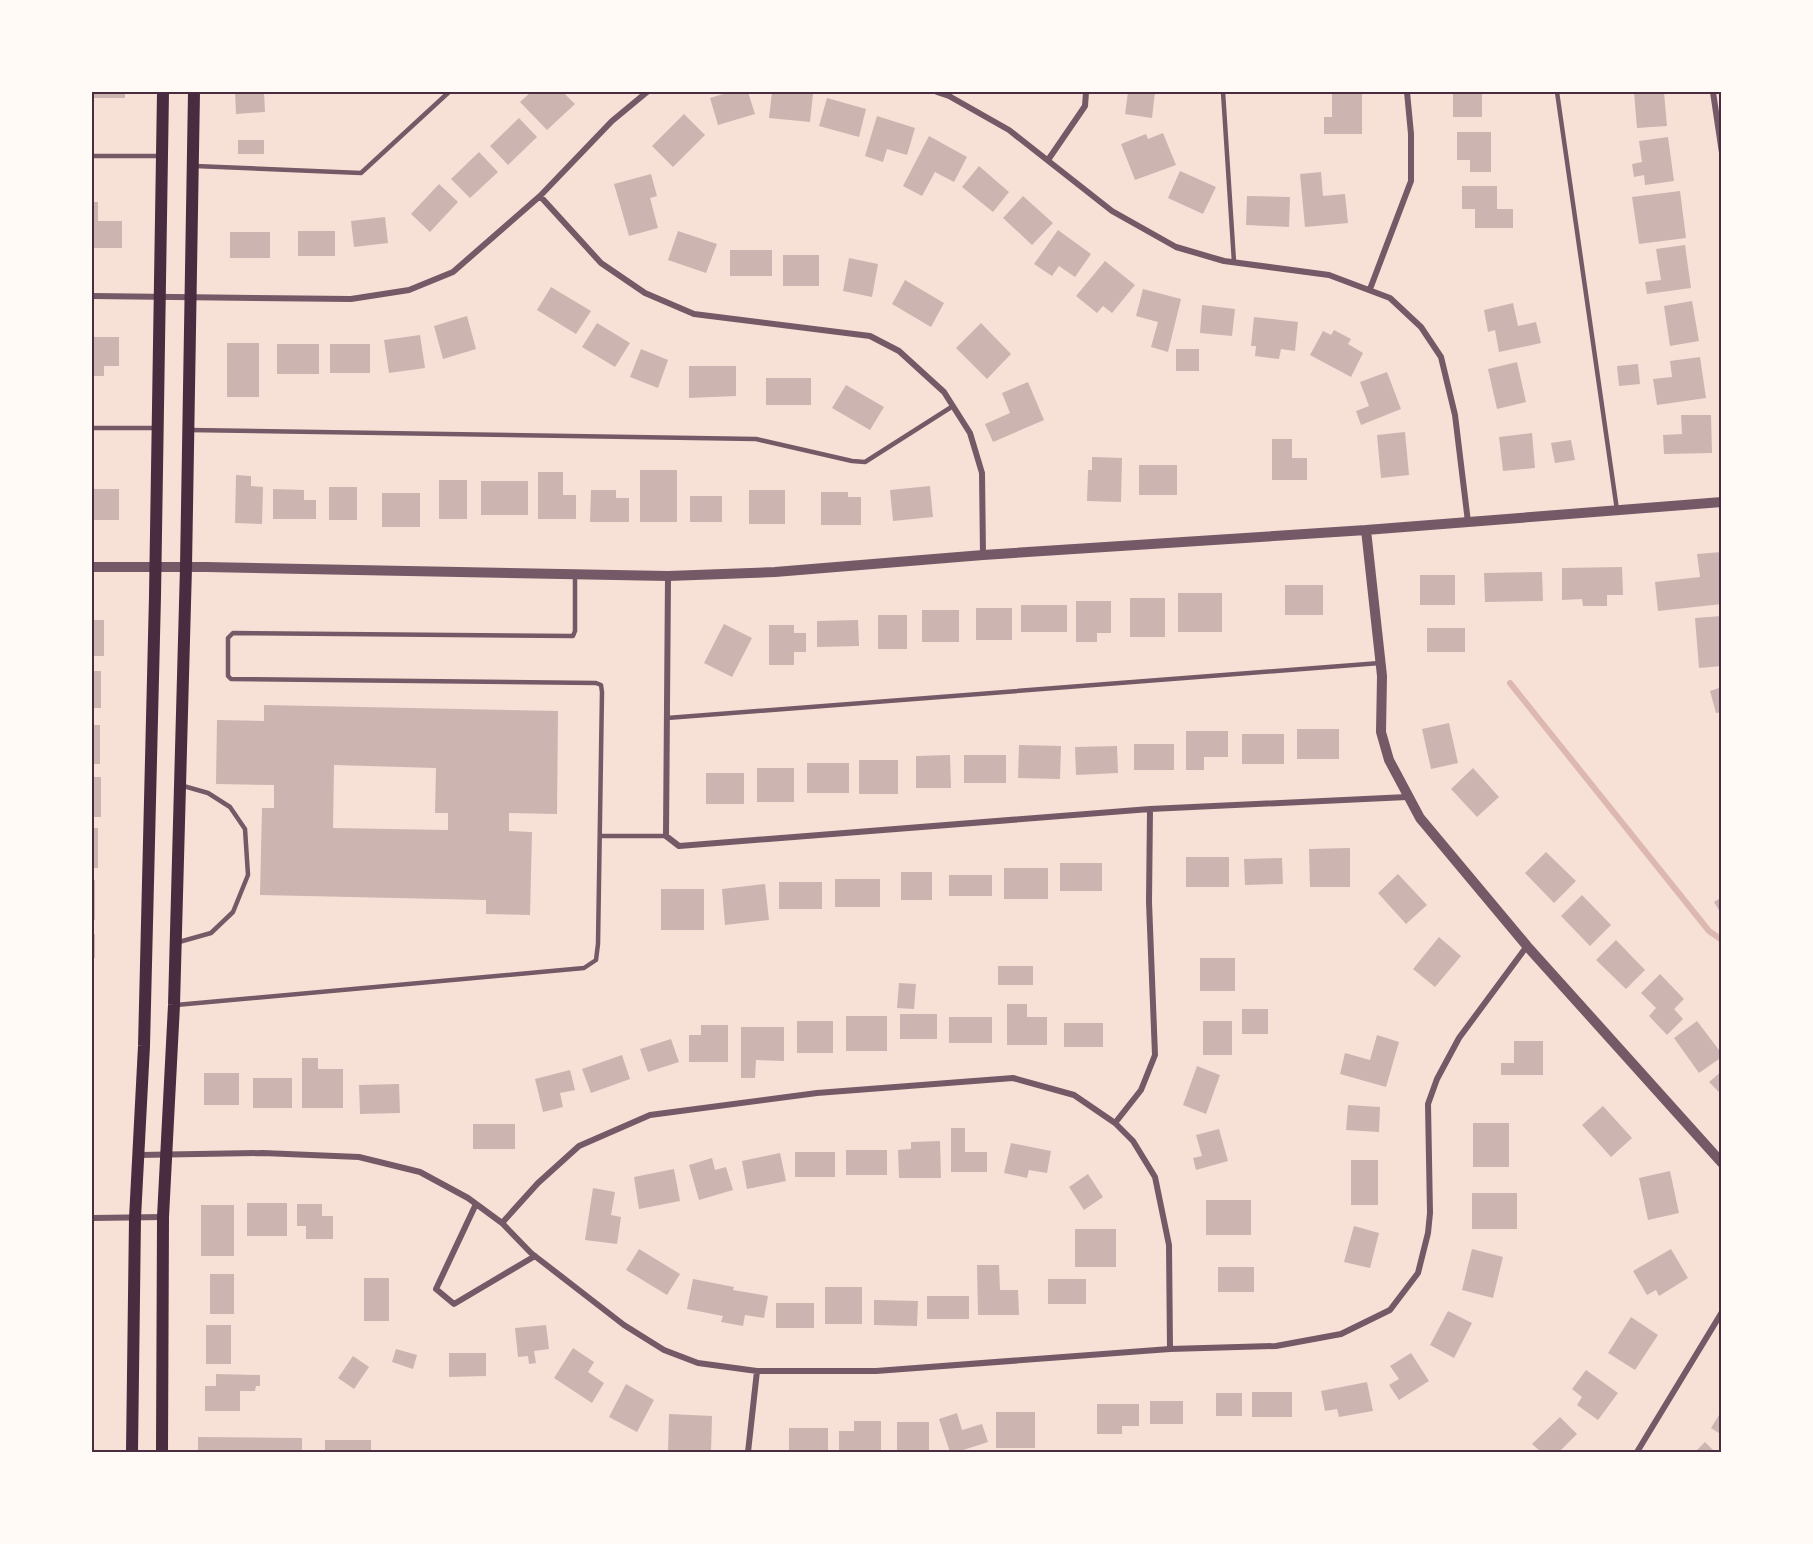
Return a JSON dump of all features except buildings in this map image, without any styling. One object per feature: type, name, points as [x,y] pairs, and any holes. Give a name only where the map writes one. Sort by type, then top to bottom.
[{"type":"main road","points":[[132,1452],[135,1218],[144,1036],[156,567],[163,92]]},
{"type":"main road","points":[[162,1452],[163,1217],[176,942],[189,430],[194,92]]},
{"type":"street","points":[[92,296],[351,299],[409,290],[453,272],[540,196],[612,121],[646,92]]},
{"type":"street","points":[[937,92],[950,96],[1009,130],[1112,211],[1176,247],[1234,262],[1329,275],[1390,298],[1421,327],[1441,357],[1455,415],[1468,522]]},
{"type":"street","points":[[1048,160],[1085,106],[1086,92]]},
{"type":"street","points":[[1370,289],[1411,180],[1411,134],[1407,92]]},
{"type":"street","points":[[1713,92],[1722,153]]},
{"type":"street","points":[[540,196],[601,263],[645,293],[694,314],[870,336],[899,351],[944,392],[970,433],[982,473],[983,555]]},
{"type":"street","points":[[92,567],[668,576],[775,572],[1722,502]]},
{"type":"street","points":[[1366,530],[1380,663],[1381,732],[1389,760],[1407,796],[1420,818],[1527,946],[1722,1163]]},
{"type":"street","points":[[668,576],[666,836],[679,846],[1150,809],[1407,796]]},
{"type":"street","points":[[1115,1123],[1141,1090],[1155,1054],[1149,902],[1150,809]]},
{"type":"street","points":[[138,1155],[263,1153],[359,1157],[420,1172],[476,1204],[502,1223],[535,1256],[624,1325],[664,1350],[698,1364],[757,1371],[876,1371],[1170,1349],[1276,1346],[1341,1334],[1390,1310],[1418,1272],[1428,1233],[1430,1213],[1428,1104],[1437,1079],[1459,1038],[1527,946]]},
{"type":"street","points":[[502,1223],[538,1183],[579,1146],[650,1115],[817,1093],[1013,1078],[1074,1095],[1115,1123],[1133,1141],[1155,1177],[1169,1245],[1170,1349]]},
{"type":"street","points":[[476,1204],[436,1290],[454,1304],[535,1256]]},
{"type":"street","points":[[92,1218],[163,1217]]},
{"type":"street","points":[[1637,1452],[1722,1312]]},
{"type":"street","points":[[748,1452],[757,1371]]},
{"type":"lane","points":[[193,166],[361,172],[448,92]]},
{"type":"lane","points":[[1223,92],[1234,262]]},
{"type":"lane","points":[[1557,92],[1617,510]]},
{"type":"lane","points":[[92,156],[162,156]]},
{"type":"lane","points":[[189,430],[756,439],[865,462],[953,406]]},
{"type":"lane","points":[[92,428],[158,428]]},
{"type":"lane","points":[[174,1005],[584,968],[596,960],[601,685],[596,683],[231,679],[228,676],[228,639],[233,633],[573,636],[575,631],[575,574]]},
{"type":"lane","points":[[667,717],[1380,663]]},
{"type":"lane","points":[[176,942],[211,933],[232,912],[248,875],[245,829],[230,807],[208,793],[180,785]]},
{"type":"lane","points":[[600,836],[666,836]]},
{"type":"waterway","points":[[1510,683],[1709,931],[1722,940]]}]
